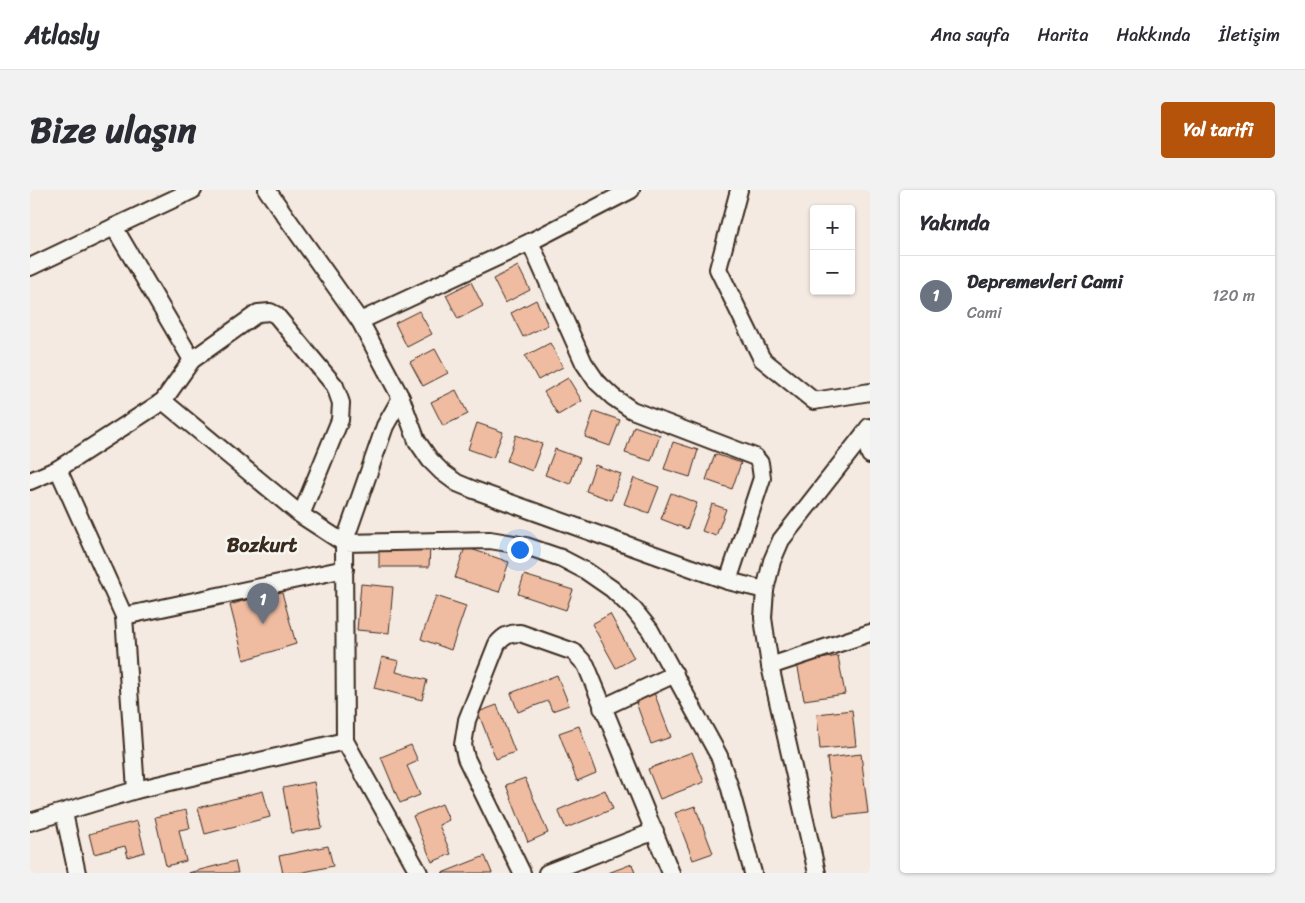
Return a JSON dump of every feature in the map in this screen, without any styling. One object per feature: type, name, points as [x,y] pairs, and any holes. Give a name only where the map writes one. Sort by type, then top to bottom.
[{"type":"street","points":[[30,267],[193,190]]},
{"type":"street","points":[[267,190],[360,321],[401,398],[417,441],[430,460],[442,472],[474,490],[728,581],[765,590]]},
{"type":"street","points":[[360,321],[530,242],[631,190]]},
{"type":"street","points":[[739,190],[718,269],[762,359],[814,401],[870,392]]},
{"type":"street","points":[[114,227],[192,360]]},
{"type":"street","points":[[530,242],[584,363],[597,382],[613,397],[632,410],[755,457],[760,463],[762,478],[728,581]]},
{"type":"street","points":[[30,482],[58,469],[163,401],[192,360],[258,313],[270,312],[276,315],[335,386],[341,403],[340,420],[301,515]]},
{"type":"street","points":[[401,398],[384,426],[344,542],[345,741],[419,873]]},
{"type":"street","points":[[163,401],[301,515],[344,542],[490,540],[526,546],[560,558],[586,571],[612,589],[634,610],[650,630],[719,756],[729,785],[753,873]]},
{"type":"street","points":[[867,430],[870,455]]},
{"type":"street","points":[[817,873],[770,666],[763,618],[765,590],[772,560],[782,540],[867,430]]},
{"type":"street","points":[[58,469],[124,616],[136,790]]},
{"type":"street","points":[[124,616],[345,569]]},
{"type":"street","points":[[522,873],[466,758],[463,745],[467,720],[497,644],[512,633],[520,633],[574,652],[586,665],[671,873]]},
{"type":"street","points":[[770,666],[870,633]]},
{"type":"street","points":[[602,708],[675,674]]},
{"type":"street","points":[[30,822],[136,790],[345,741]]},
{"type":"street","points":[[64,813],[76,873]]},
{"type":"street","points":[[547,873],[655,831]]},
{"type":"building","points":[[518,266],[530,290],[505,303],[493,279]]},
{"type":"building","points":[[471,282],[483,306],[458,319],[446,295]]},
{"type":"building","points":[[536,300],[548,325],[523,337],[511,313]]},
{"type":"building","points":[[419,311],[432,334],[407,347],[395,323]]},
{"type":"building","points":[[550,343],[563,367],[538,380],[525,356]]},
{"type":"building","points":[[435,349],[448,373],[423,386],[410,362]]},
{"type":"building","points":[[568,378],[582,401],[558,415],[544,392]]},
{"type":"building","points":[[456,390],[468,414],[443,426],[431,402]]},
{"type":"building","points":[[594,411],[620,420],[610,446],[585,437]]},
{"type":"building","points":[[477,423],[503,432],[493,458],[468,449]]},
{"type":"building","points":[[634,426],[660,435],[651,461],[625,453]]},
{"type":"building","points":[[516,435],[542,444],[532,471],[507,461]]},
{"type":"building","points":[[673,442],[698,450],[690,477],[664,469]]},
{"type":"building","points":[[555,449],[580,458],[570,484],[545,475]]},
{"type":"building","points":[[715,454],[741,463],[732,489],[706,480]]},
{"type":"building","points":[[595,465],[621,474],[611,500],[586,491]]},
{"type":"building","points":[[634,478],[659,487],[649,513],[624,504]]},
{"type":"building","points":[[671,493],[697,503],[687,529],[661,519]]},
{"type":"building","points":[[712,504],[726,509],[716,536],[702,531]]},
{"type":"building","points":[[379,546],[430,547],[429,567],[379,567]]},
{"type":"building","points":[[465,547],[509,562],[499,592],[455,578]]},
{"type":"building","points":[[524,575],[573,590],[566,610],[518,594]]},
{"type":"building","points":[[361,584],[393,587],[389,633],[357,630]]},
{"type":"building","points":[[281,589],[296,644],[244,660],[230,605]]},
{"type":"building","points":[[436,596],[466,606],[451,650],[421,639]]},
{"type":"building","points":[[610,614],[634,658],[616,668],[592,624]]},
{"type":"building","points":[[838,656],[845,694],[804,700],[797,663]]},
{"type":"building","points":[[382,657],[399,661],[396,672],[427,680],[422,700],[374,688]]},
{"type":"building","points":[[557,675],[569,705],[552,711],[548,701],[518,712],[511,693]]},
{"type":"building","points":[[653,690],[671,737],[651,744],[634,697]]},
{"type":"building","points":[[497,705],[515,752],[496,759],[478,712]]},
{"type":"building","points":[[852,710],[856,746],[820,749],[817,714]]},
{"type":"building","points":[[579,726],[596,773],[577,781],[559,733]]},
{"type":"building","points":[[411,745],[418,761],[407,766],[420,795],[400,803],[381,757]]},
{"type":"building","points":[[692,752],[704,782],[660,799],[648,769]]},
{"type":"building","points":[[861,754],[868,813],[834,817],[827,758]]},
{"type":"building","points":[[525,778],[548,833],[528,842],[506,785]]},
{"type":"building","points":[[314,782],[322,828],[291,833],[283,788]]},
{"type":"building","points":[[605,790],[613,809],[566,828],[558,810]]},
{"type":"building","points":[[263,791],[270,817],[205,834],[198,808]]},
{"type":"building","points":[[442,804],[449,820],[439,825],[451,854],[432,862],[413,816]]},
{"type":"building","points":[[695,806],[713,853],[693,860],[675,813]]},
{"type":"building","points":[[186,810],[190,828],[179,830],[186,861],[166,866],[155,817]]},
{"type":"building","points":[[137,821],[145,852],[128,857],[125,846],[94,854],[89,834]]},
{"type":"building","points":[[328,846],[333,866],[299,873],[283,873],[279,856]]},
{"type":"building","points":[[485,856],[492,873],[442,873]]},
{"type":"building","points":[[235,861],[238,873],[188,873]]},
{"type":"building","points":[[632,864],[635,873],[608,873]]},
{"type":"place","name":"Depremevleri Cami","points":[[263,624]]},
{"type":"district","name":"Bozkurt","points":[[262,545]]}]
